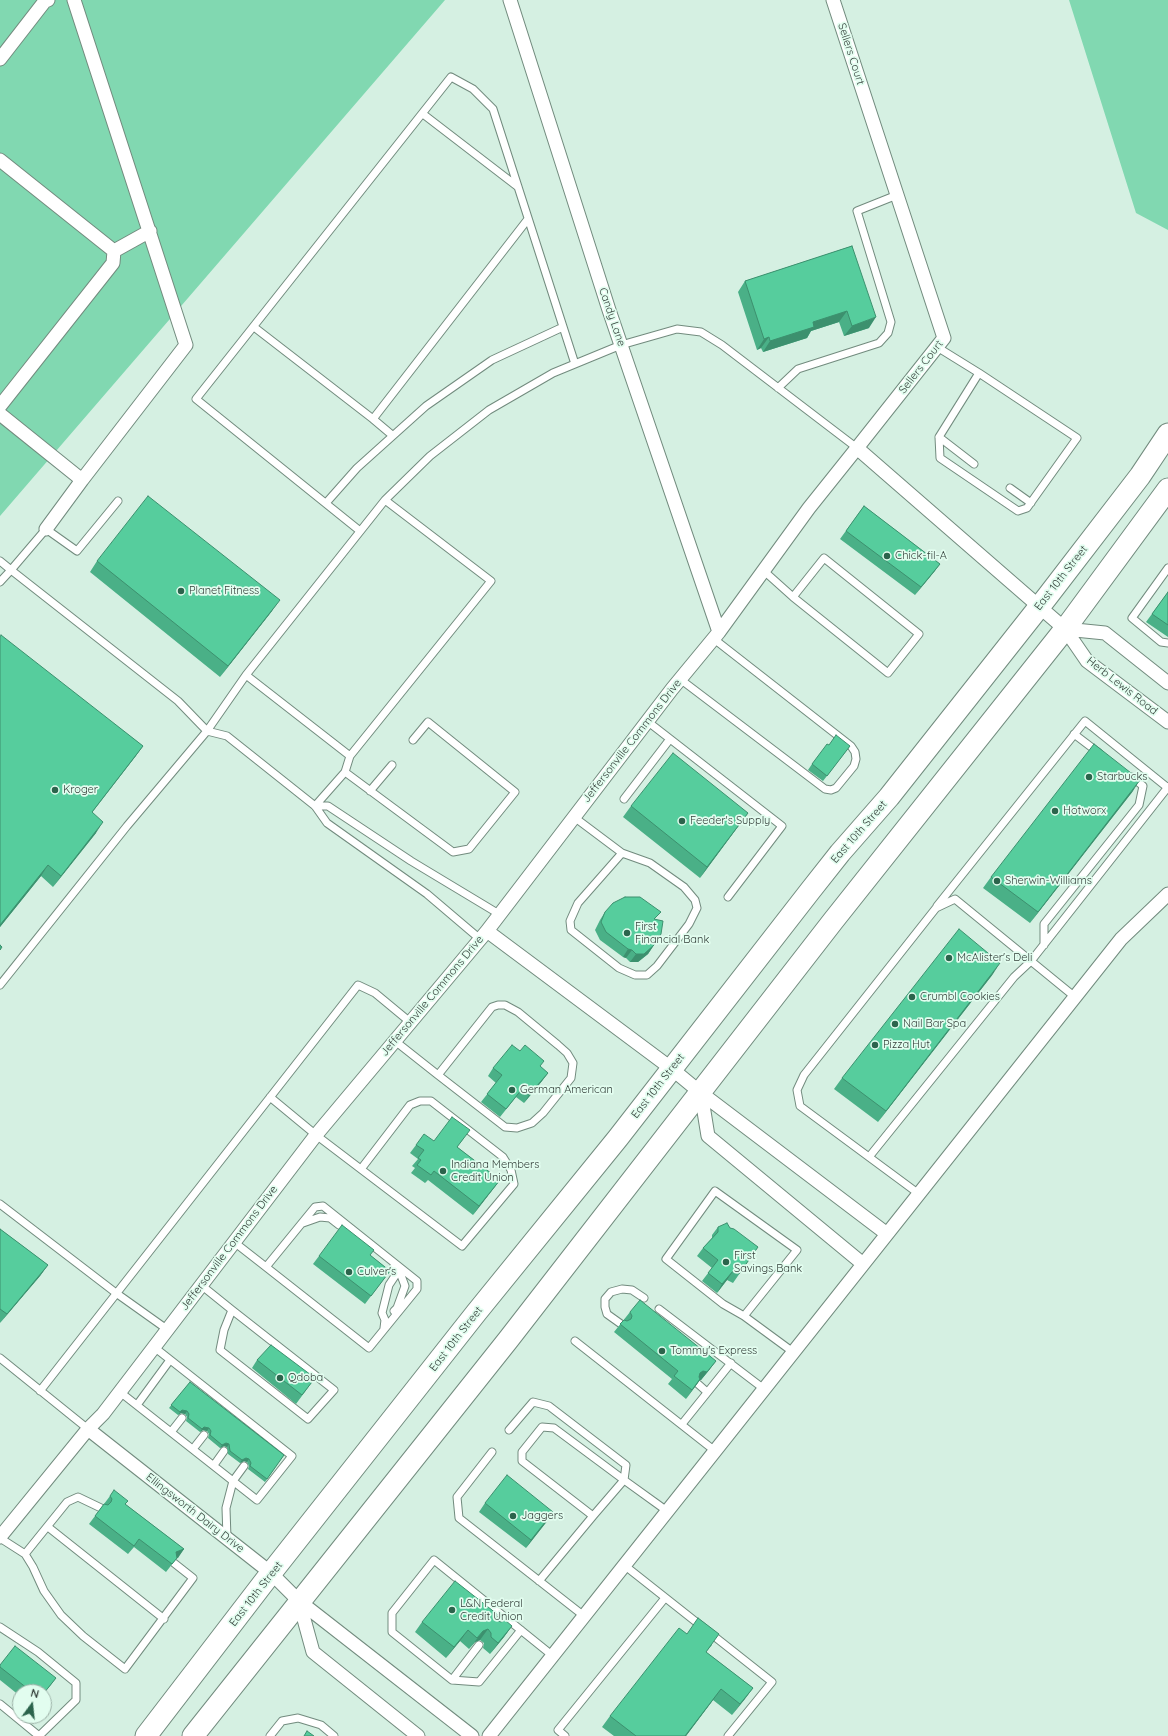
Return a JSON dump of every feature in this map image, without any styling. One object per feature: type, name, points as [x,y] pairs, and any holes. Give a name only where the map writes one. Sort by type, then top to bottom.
[{"type":"main road","name":"East 10th Street","points":[[146,1736],[271,1573],[476,1313],[618,1138],[840,853],[889,797],[1039,607],[1140,476],[1168,434]]},
{"type":"main road","points":[[193,1736],[508,1340],[833,922],[1065,629],[1168,489]]},
{"type":"street","points":[[0,59],[45,1],[48,0]]},
{"type":"street","points":[[46,529],[186,346],[74,0]]},
{"type":"street","name":"Candy Lane","points":[[510,0],[573,200],[717,635]]},
{"type":"street","name":"Sellers Court","points":[[833,0],[944,338],[857,448]]},
{"type":"street","points":[[0,160],[114,250]]},
{"type":"street","points":[[114,250],[150,231]]},
{"type":"street","points":[[0,406],[113,263],[114,250]]},
{"type":"street","points":[[0,414],[82,480]]},
{"type":"street","points":[[857,448],[1039,607]]},
{"type":"street","name":"Jeffersonville Commons Drive","points":[[0,1538],[88,1429],[103,1414],[316,1135],[483,935],[647,721],[717,635],[809,508],[857,448]]},
{"type":"street","name":"Herb Lewis Road","points":[[1039,607],[1065,629],[1087,661],[1168,722]]},
{"type":"street","points":[[1065,629],[1105,633],[1168,683]]},
{"type":"street","points":[[489,1736],[1075,996],[1121,939],[1168,894]]},
{"type":"street","points":[[483,935],[672,1069],[700,1093],[887,1234]]},
{"type":"street","points":[[700,1093],[708,1136],[863,1264]]},
{"type":"street","name":"Ellingsworth Dairy Drive","points":[[88,1429],[271,1573],[299,1601],[472,1736]]},
{"type":"street","name":"Ellingsworth Dairy Drive","points":[[299,1601],[313,1652],[418,1736]]},
{"type":"lane","points":[[360,531],[196,399],[452,77],[473,89],[493,109],[575,364]]},
{"type":"lane","points":[[423,114],[518,187]]},
{"type":"lane","points":[[778,388],[798,369],[879,343],[888,333],[892,322],[856,211],[897,195]]},
{"type":"lane","points":[[373,419],[528,219]]},
{"type":"lane","points":[[254,327],[392,435]]},
{"type":"lane","points":[[326,503],[357,468],[426,406],[492,360],[563,327]]},
{"type":"lane","points":[[0,986],[127,826],[207,731],[246,675],[385,500],[430,456],[489,410],[553,373],[621,345],[677,329],[701,332],[722,345],[857,448]]},
{"type":"lane","points":[[937,347],[978,373],[1077,438],[1027,508],[1018,511],[940,458],[939,437],[978,373]]},
{"type":"lane","points":[[939,437],[974,464]]},
{"type":"lane","points":[[1010,488],[1031,503]]},
{"type":"lane","points":[[315,806],[345,772],[350,756],[491,581],[385,500]]},
{"type":"lane","points":[[0,582],[46,529],[77,551],[118,501]]},
{"type":"lane","points":[[764,571],[793,597],[888,673],[919,634],[824,558],[793,597]]},
{"type":"lane","points":[[0,561],[178,701],[207,731],[227,736],[315,806],[327,824],[428,894],[483,935]]},
{"type":"lane","points":[[1168,568],[1132,618],[1161,642],[1168,643]]},
{"type":"lane","points":[[680,679],[826,789],[831,790],[836,788],[854,766],[856,758],[855,752],[851,746],[717,635]]},
{"type":"lane","points":[[246,675],[350,756]]},
{"type":"lane","points":[[647,721],[782,826],[728,898]]},
{"type":"lane","points":[[869,1157],[1014,978],[1031,962],[1168,787],[1084,721],[804,1075],[797,1090],[800,1106],[919,1194]]},
{"type":"lane","points":[[345,772],[453,852],[469,849],[515,792],[428,722],[413,740]]},
{"type":"lane","points":[[1074,734],[1106,758]]},
{"type":"lane","points":[[624,799],[670,739]]},
{"type":"lane","points":[[370,791],[392,765]]},
{"type":"lane","points":[[1044,945],[1044,924],[1139,805],[1143,786],[1124,772]]},
{"type":"lane","points":[[315,806],[328,806],[410,861],[499,914]]},
{"type":"lane","points":[[574,817],[622,854],[650,863],[684,887],[696,900],[697,908],[689,924],[657,966],[647,975],[635,975],[619,968],[571,930],[570,921],[578,903],[622,854]]},
{"type":"lane","points":[[936,908],[956,899],[1031,962],[1075,996]]},
{"type":"lane","points":[[40,1391],[358,985],[375,993],[410,1022]]},
{"type":"lane","points":[[394,1041],[504,1127],[517,1128],[532,1123],[543,1113],[571,1078],[573,1063],[567,1053],[518,1012],[505,1005],[498,1004],[492,1007],[438,1075]]},
{"type":"lane","points":[[270,1097],[316,1135],[462,1246],[514,1184],[511,1170],[503,1157],[431,1101],[420,1101],[410,1105],[361,1169]]},
{"type":"lane","points":[[744,1316],[797,1250],[715,1191],[666,1259],[723,1304],[744,1316],[793,1352]]},
{"type":"lane","points":[[0,1204],[116,1293],[168,1330]]},
{"type":"lane","points":[[234,1242],[369,1348],[417,1289],[417,1281],[324,1206],[315,1207],[266,1267]]},
{"type":"lane","points":[[302,1224],[320,1218],[330,1218],[399,1270],[405,1286],[397,1308],[385,1320]]},
{"type":"lane","points":[[384,1328],[385,1320],[382,1313],[389,1285],[399,1270]]},
{"type":"lane","points":[[201,1286],[232,1310],[334,1390],[308,1420],[220,1350],[227,1319],[232,1310]]},
{"type":"lane","points":[[621,1324],[607,1314],[605,1299],[611,1292],[622,1289],[632,1290],[644,1298]]},
{"type":"lane","points":[[659,1309],[764,1388]]},
{"type":"lane","points":[[576,1341],[715,1451]]},
{"type":"lane","points":[[120,1392],[257,1500],[292,1456],[245,1424],[227,1405],[206,1387],[154,1347]]},
{"type":"lane","points":[[0,1358],[88,1429]]},
{"type":"lane","points":[[137,1405],[170,1360]]},
{"type":"lane","points":[[682,1424],[731,1363]]},
{"type":"lane","points":[[698,1384],[707,1392]]},
{"type":"lane","points":[[201,1394],[206,1387]]},
{"type":"lane","points":[[509,1430],[532,1402],[548,1406],[626,1465],[624,1480],[540,1581]]},
{"type":"lane","points":[[222,1411],[227,1405]]},
{"type":"lane","points":[[171,1432],[182,1418]]},
{"type":"lane","points":[[593,1516],[522,1461],[522,1452],[542,1427],[554,1428],[667,1511]]},
{"type":"lane","points":[[193,1449],[204,1435]]},
{"type":"lane","points":[[214,1465],[224,1451]]},
{"type":"lane","points":[[492,1452],[457,1497],[459,1518],[584,1616]]},
{"type":"lane","points":[[227,1538],[226,1508],[233,1481],[244,1466]]},
{"type":"lane","points":[[25,1554],[67,1502],[78,1497],[101,1508]]},
{"type":"lane","points":[[48,1527],[164,1619]]},
{"type":"lane","points":[[0,1538],[25,1554],[44,1591],[61,1615],[83,1636],[125,1669],[164,1619],[193,1578],[174,1563]]},
{"type":"lane","points":[[521,1630],[479,1682],[452,1680],[392,1632],[392,1613],[434,1560],[521,1630],[553,1656]]},
{"type":"lane","points":[[624,1565],[772,1682],[728,1736]]},
{"type":"lane","points":[[566,1736],[558,1730],[665,1598]]},
{"type":"lane","points":[[497,1622],[502,1615]]},
{"type":"lane","points":[[0,1627],[38,1652],[76,1683],[76,1700],[39,1736],[0,1704]]},
{"type":"lane","points":[[452,1680],[479,1645]]},
{"type":"lane","points":[[270,1736],[282,1721],[298,1718],[321,1725],[334,1736]]},
{"type":"green space","points":[[0,0],[445,0],[0,516]]},
{"type":"green space","points":[[1069,0],[1168,0],[1168,230],[1136,213]]},
{"type":"building","points":[[852,246],[876,317],[852,326],[847,311],[813,322],[814,327],[770,341],[769,337],[764,339],[745,281]]},
{"type":"building","name":"Planet Fitness","points":[[148,496],[280,600],[228,666],[97,561]]},
{"type":"building","name":"Chick-fil-A","points":[[864,506],[940,564],[921,587],[846,531]]},
{"type":"building","points":[[1168,592],[1168,625],[1152,614]]},
{"type":"building","name":"Kroger","points":[[1,635],[143,746],[92,812],[103,822],[61,876],[48,865],[0,925],[0,637]]},
{"type":"building","points":[[836,735],[850,746],[827,776],[812,764]]},
{"type":"building","points":[[1094,744],[1140,780],[1038,912],[991,877]]},
{"type":"building","name":"Feeder's Supply","points":[[673,753],[748,813],[707,867],[631,806]]},
{"type":"building","name":"First Financial Bank","points":[[625,897],[640,897],[661,912],[654,919],[663,921],[661,934],[654,945],[644,954],[636,954],[632,950],[628,949],[606,932],[601,922],[605,912],[613,903]]},
{"type":"building","points":[[959,929],[1000,963],[886,1111],[842,1078]]},
{"type":"building","name":"German American","points":[[512,1045],[520,1051],[525,1045],[544,1061],[540,1066],[548,1073],[529,1095],[522,1089],[506,1109],[487,1094],[502,1075],[493,1068]]},
{"type":"building","name":"Indiana Members Credit Union","points":[[452,1117],[470,1130],[457,1147],[500,1180],[479,1206],[434,1171],[431,1175],[417,1165],[421,1160],[418,1158],[424,1150],[416,1145],[424,1134],[434,1141]]},
{"type":"building","name":"First Savings Bank","points":[[727,1223],[730,1228],[734,1229],[758,1247],[739,1274],[733,1271],[722,1284],[708,1273],[718,1260],[703,1248],[718,1232],[718,1227]]},
{"type":"building","name":"Culver's","points":[[342,1225],[374,1250],[370,1255],[390,1271],[371,1296],[319,1256]]},
{"type":"building","points":[[0,1229],[48,1265],[7,1314],[0,1309]]},
{"type":"building","name":"Tommy's Express","points":[[640,1300],[716,1361],[707,1372],[703,1371],[700,1373],[700,1379],[692,1390],[674,1376],[678,1371],[620,1324],[624,1320],[627,1321],[631,1319],[632,1316],[630,1312]]},
{"type":"building","points":[[271,1345],[315,1378],[302,1395],[257,1360]]},
{"type":"building","points":[[190,1382],[284,1455],[267,1479],[250,1466],[251,1463],[249,1459],[246,1458],[242,1460],[230,1451],[229,1444],[226,1443],[222,1445],[210,1435],[211,1431],[209,1428],[204,1427],[202,1429],[188,1418],[189,1414],[187,1411],[182,1410],[180,1412],[171,1405]]},
{"type":"building","name":"Jaggers","points":[[507,1475],[553,1512],[531,1540],[485,1503]]},
{"type":"building","points":[[114,1490],[128,1501],[125,1504],[184,1549],[176,1552],[177,1558],[172,1564],[139,1539],[134,1546],[95,1516],[104,1504],[108,1505],[111,1502],[112,1499],[110,1496]]},
{"type":"building","name":"L&N Federal Credit Union","points":[[455,1581],[497,1614],[496,1617],[498,1621],[501,1622],[505,1620],[512,1626],[498,1643],[491,1637],[491,1633],[488,1629],[483,1631],[477,1638],[468,1630],[454,1647],[422,1622]]},
{"type":"building","points":[[698,1618],[719,1634],[706,1652],[753,1688],[740,1704],[721,1689],[685,1736],[636,1736],[610,1716],[679,1628],[687,1634]]},
{"type":"building","points":[[15,1646],[56,1678],[51,1684],[22,1684],[0,1667]]},
{"type":"building","points":[[307,1731],[314,1736],[304,1736]]},
{"type":"place","name":"Chick-fil-A","points":[[887,556]]},
{"type":"place","name":"Planet Fitness","points":[[181,591]]},
{"type":"place","name":"Starbucks","points":[[1089,777]]},
{"type":"place","name":"Kroger","points":[[55,790]]},
{"type":"place","name":"Hotworx","points":[[1055,811]]},
{"type":"place","name":"Feeder's Supply","points":[[682,821]]},
{"type":"place","name":"Sherwin-Williams","points":[[997,881]]},
{"type":"place","name":"First Financial Bank","points":[[627,933]]},
{"type":"place","name":"McAlister's Deli","points":[[949,958]]},
{"type":"place","name":"Crumbl Cookies","points":[[912,997]]},
{"type":"place","name":"Nail Bar Spa","points":[[895,1024]]},
{"type":"place","name":"Pizza Hut","points":[[875,1045]]},
{"type":"place","name":"German American","points":[[512,1090]]},
{"type":"place","name":"Indiana Members Credit Union","points":[[443,1171]]},
{"type":"place","name":"First Savings Bank","points":[[726,1262]]},
{"type":"place","name":"Culver's","points":[[349,1272]]},
{"type":"place","name":"Tommy's Express","points":[[662,1351]]},
{"type":"place","name":"Qdoba","points":[[280,1378]]},
{"type":"place","name":"Jaggers","points":[[513,1516]]},
{"type":"place","name":"L&N Federal Credit Union","points":[[452,1610]]}]
